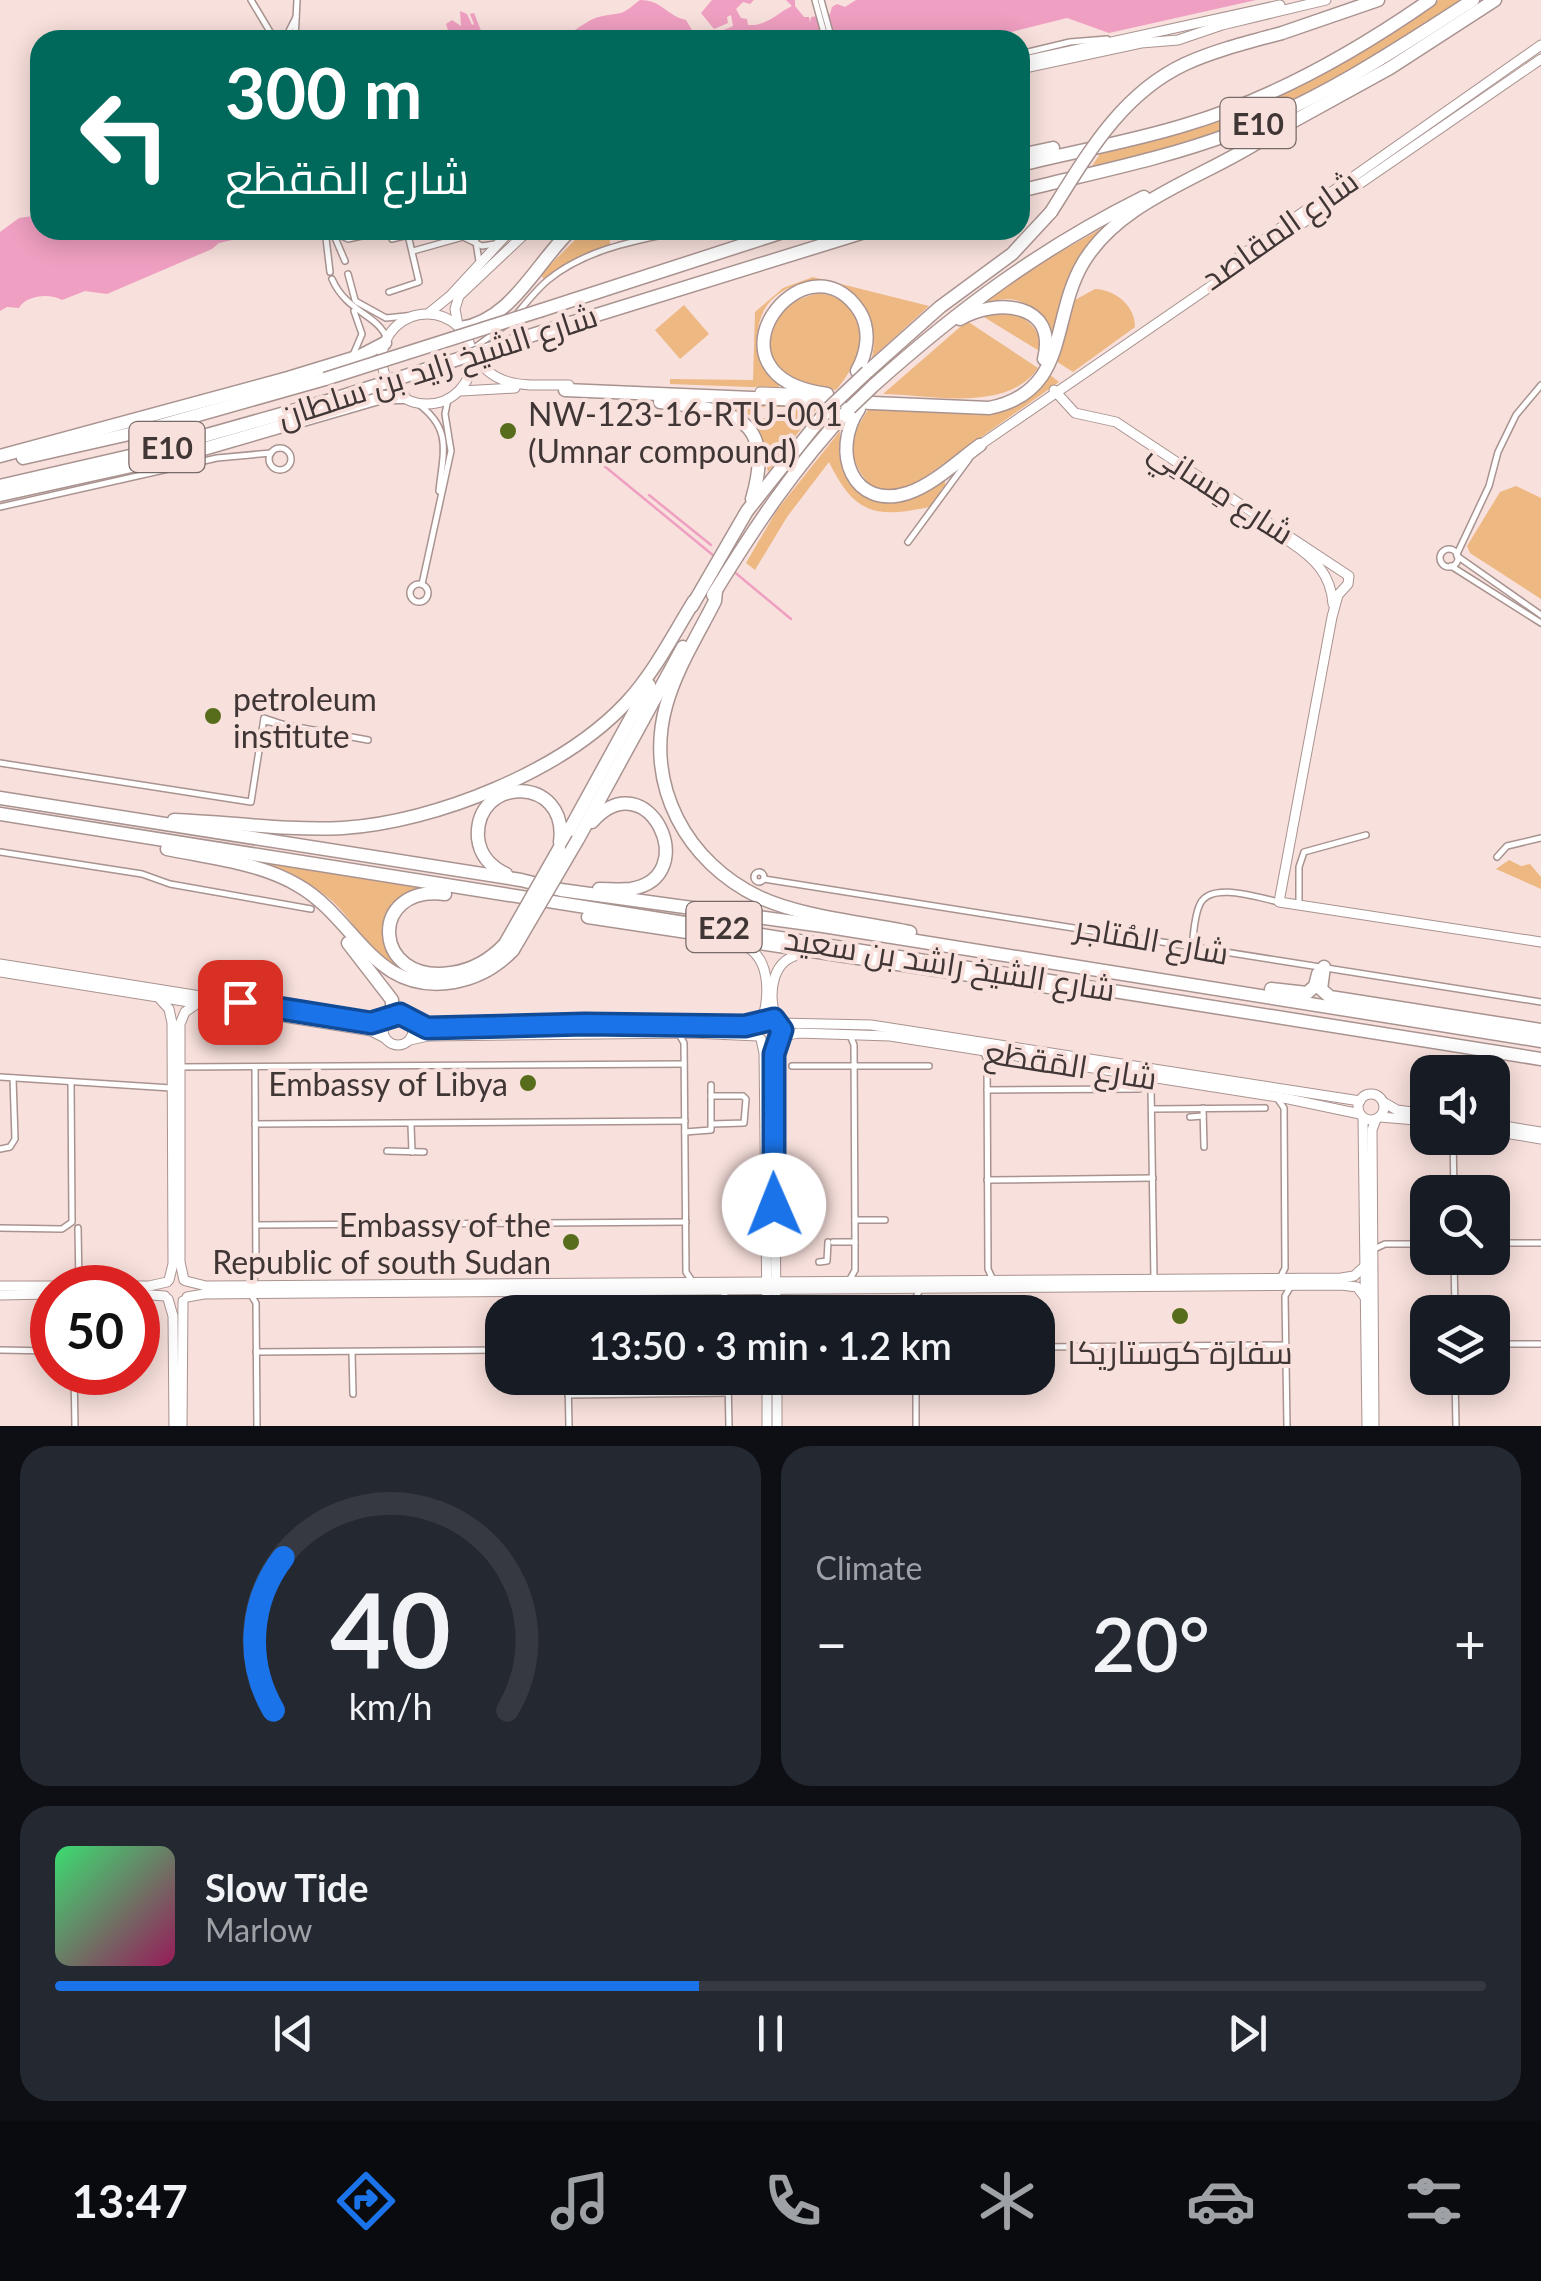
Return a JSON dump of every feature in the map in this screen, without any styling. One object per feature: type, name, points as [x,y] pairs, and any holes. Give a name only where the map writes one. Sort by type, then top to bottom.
[{"type":"highway","points":[[1030,235],[1051,212],[1102,132],[1141,94],[1182,66],[1378,0]]},
{"type":"highway","name":"E10","points":[[1030,163],[1202,120],[1274,91],[1340,58],[1430,0]]},
{"type":"highway","name":"E10","points":[[1030,189],[1166,155],[1253,125],[1365,69],[1473,0]]},
{"type":"highway","points":[[1209,1006],[1144,1002],[834,956],[714,937],[432,892],[402,902],[388,932],[403,964],[427,973],[473,968],[509,947],[558,849],[724,547],[830,401],[862,371],[1064,239],[1266,137],[1390,68],[1495,0]]},
{"type":"highway","points":[[1030,154],[1192,116],[1340,58]]},
{"type":"highway","points":[[566,390],[989,408],[1020,398],[1042,372],[1084,260],[1097,244],[1133,212],[1266,137]]},
{"type":"highway","points":[[459,326],[482,323],[500,311],[562,240]]},
{"type":"highway","name":"شارع الشيخ زايد بن سلطان","points":[[0,460],[138,432],[325,380],[757,240]]},
{"type":"highway","name":"شارع الشيخ زايد بن سلطان","points":[[0,486],[143,453],[331,400],[839,240]]},
{"type":"highway","points":[[23,818],[264,870],[313,894],[372,957],[404,978],[424,983],[460,981],[490,969],[509,947],[578,839],[738,554],[794,473],[892,368],[949,315],[976,298],[1025,240]]},
{"type":"highway","points":[[862,371],[867,338],[863,318],[851,302],[836,292],[817,288],[798,292],[781,301],[768,319],[764,338],[772,368],[798,388],[830,401],[990,401],[1018,390],[1042,372]]},
{"type":"highway","points":[[976,298],[1030,314],[1042,331],[1049,355]]},
{"type":"highway","points":[[0,460],[337,364],[386,341]]},
{"type":"highway","points":[[566,390],[711,408],[735,417],[754,436],[761,460],[747,511]]},
{"type":"highway","points":[[0,495],[202,450],[382,397],[410,400]]},
{"type":"highway","points":[[855,409],[844,442],[846,460],[858,481],[874,492],[896,496],[918,489],[980,445]]},
{"type":"highway","points":[[720,585],[669,698],[660,745],[669,801],[690,840],[704,858],[740,886],[773,902],[1112,972],[1303,993],[1316,986],[1322,967]]},
{"type":"highway","points":[[136,818],[341,828],[408,818],[475,795],[564,753],[610,718],[640,686],[694,600]]},
{"type":"highway","points":[[521,880],[491,864],[480,846],[481,818],[492,801],[520,790],[542,797],[554,808],[560,823],[558,849]]},
{"type":"highway","name":"شارع الشيخ راشد بن سعيد","points":[[0,796],[521,880],[561,890],[1424,1022],[1541,1035]]},
{"type":"highway","points":[[561,890],[640,886],[657,874],[665,855],[666,837],[659,822],[648,811],[633,806],[603,812],[578,839]]},
{"type":"highway","name":"شارع الشيخ راشد بن سعيد","points":[[0,814],[1541,1061]]},
{"type":"highway","points":[[264,870],[326,914],[390,998],[390,1017]]},
{"type":"highway","points":[[1322,967],[1322,989],[1330,996],[1541,1035]]},
{"type":"street","points":[[251,0],[269,30]]},
{"type":"street","points":[[295,30],[297,0]]},
{"type":"street","points":[[818,0],[826,30]]},
{"type":"street","points":[[1055,54],[1302,0]]},
{"type":"street","points":[[1150,42],[1178,40],[1222,24],[1326,0]]},
{"type":"street","points":[[290,30],[296,17]]},
{"type":"street","points":[[1030,64],[1175,36],[1174,28]]},
{"type":"street","points":[[1030,52],[1079,41],[1120,39]]},
{"type":"street","points":[[1030,63],[1077,46],[1079,41]]},
{"type":"street","name":"شارع المقاصد","points":[[980,445],[1541,46]]},
{"type":"street","name":"شارع المقاصد","points":[[1094,364],[1541,59]]},
{"type":"street","points":[[332,240],[331,275],[378,323],[386,341],[384,374],[431,414],[443,436],[439,499]]},
{"type":"street","points":[[389,292],[419,282],[410,240]]},
{"type":"street","points":[[413,251],[447,240]]},
{"type":"street","points":[[469,240],[486,247],[497,243]]},
{"type":"street","points":[[476,240],[480,254],[477,264]]},
{"type":"street","points":[[429,313],[450,296],[500,240]]},
{"type":"street","points":[[516,240],[459,296],[455,309],[459,326],[487,373],[508,382],[830,401]]},
{"type":"street","points":[[410,400],[428,404],[458,392],[470,374],[472,351],[502,329],[545,282],[563,269],[614,247],[644,240]]},
{"type":"street","points":[[333,248],[345,261]]},
{"type":"street","points":[[337,364],[354,354],[361,342],[362,328],[348,274]]},
{"type":"street","points":[[355,303],[386,318],[429,313],[459,326]]},
{"type":"street","points":[[386,341],[394,328],[415,315]]},
{"type":"street","points":[[1451,566],[1516,415],[1541,385]]},
{"type":"street","points":[[458,392],[484,388],[566,390]]},
{"type":"street","name":"شارع مِسانِي","points":[[1056,391],[1075,413],[1112,420],[1345,571],[1348,584],[1339,593],[1332,617],[1279,902]]},
{"type":"street","points":[[422,584],[451,451],[445,414],[448,399]]},
{"type":"street","points":[[908,542],[980,445]]},
{"type":"street","points":[[0,507],[217,458],[270,456]]},
{"type":"street","points":[[938,474],[953,484]]},
{"type":"street","name":"شارع مِسانِي","points":[[1230,500],[1306,553],[1328,578],[1332,617]]},
{"type":"street","points":[[1459,543],[1440,558],[1443,564],[1541,619]]},
{"type":"street","points":[[1448,549],[1541,619]]},
{"type":"street","points":[[1306,553],[1324,565],[1335,585],[1348,584]]},
{"type":"street","points":[[0,762],[252,802],[264,720],[368,740]]},
{"type":"street","points":[[1299,905],[1299,867],[1304,852],[1366,834]]},
{"type":"street","points":[[1497,857],[1507,846],[1541,838]]},
{"type":"street","points":[[0,852],[142,874],[170,884],[310,909]]},
{"type":"street","name":"شارع المُتاجر","points":[[764,879],[1541,1002]]},
{"type":"street","points":[[1192,946],[1199,906],[1209,894],[1220,892],[1541,942]]},
{"type":"street","points":[[714,937],[747,946],[760,958],[765,979],[759,1038],[764,1053],[766,1252],[773,1295]]},
{"type":"street","points":[[769,1295],[775,1268],[774,1054],[779,1039],[774,980],[782,963],[800,954],[834,956]]},
{"type":"street","points":[[0,964],[152,996],[374,1032],[395,1045],[428,1036],[681,1038],[691,1033],[759,1038],[770,1043],[779,1039]]},
{"type":"street","points":[[0,972],[48,980],[110,982],[371,1023],[404,1016],[427,1028],[575,1024],[745,1026],[770,1018],[778,1022]]},
{"type":"street","points":[[152,996],[165,1002],[172,1023],[173,1264],[166,1298],[173,1320],[178,1426]]},
{"type":"street","points":[[178,1426],[185,1412],[185,1300],[190,1291],[180,1262],[182,1017],[188,1008],[201,1004]]},
{"type":"street","points":[[385,1038],[384,1025],[390,1017]]},
{"type":"street","points":[[410,1040],[414,1028],[411,1020]]},
{"type":"street","name":"شارع المَقطَع","points":[[778,1022],[871,1025],[1360,1101]]},
{"type":"street","points":[[172,1023],[177,1028],[180,1067]]},
{"type":"street","name":"شارع المَقطَع","points":[[779,1039],[798,1032],[861,1032],[1292,1099],[1362,1116]]},
{"type":"street","points":[[848,1032],[854,1045],[855,1270],[862,1282]]},
{"type":"street","points":[[854,1045],[861,1032]]},
{"type":"street","points":[[678,1283],[686,1272],[681,1038]]},
{"type":"street","points":[[987,1054],[988,1269],[994,1280]]},
{"type":"street","points":[[1072,1064],[1073,1060],[1089,1059]]},
{"type":"street","points":[[180,1067],[684,1064]]},
{"type":"street","points":[[254,1066],[256,1275],[262,1290],[256,1303]]},
{"type":"street","points":[[792,1066],[929,1066]]},
{"type":"street","points":[[1144,1075],[1151,1088],[1154,1279]]},
{"type":"street","points":[[0,1077],[171,1088]]},
{"type":"street","points":[[0,1149],[10,1147],[15,1139],[14,1078]]},
{"type":"street","points":[[1151,1088],[1164,1079],[1223,1086],[1222,1080]]},
{"type":"street","points":[[0,1228],[62,1229],[72,1222],[71,1082]]},
{"type":"street","points":[[685,1132],[708,1132],[712,1124],[710,1086]]},
{"type":"street","points":[[987,1090],[1139,1090]]},
{"type":"street","points":[[1371,1426],[1360,1101],[1372,1094],[1410,1113]]},
{"type":"street","points":[[711,1096],[746,1099],[744,1123],[712,1124]]},
{"type":"street","points":[[1274,1096],[1284,1108],[1287,1426]]},
{"type":"street","points":[[1284,1108],[1292,1099]]},
{"type":"street","points":[[1371,1426],[1372,1130],[1384,1110],[1382,1102]]},
{"type":"street","points":[[1203,1108],[1204,1146]]},
{"type":"street","points":[[1152,1109],[1265,1108]]},
{"type":"street","points":[[1190,1117],[1203,1116]]},
{"type":"street","points":[[1362,1116],[1410,1118]]},
{"type":"street","points":[[255,1124],[685,1121]]},
{"type":"street","points":[[411,1123],[412,1152]]},
{"type":"street","points":[[1510,1130],[1541,1135]]},
{"type":"street","points":[[387,1151],[424,1152]]},
{"type":"street","points":[[987,1180],[1152,1178]]},
{"type":"street","points":[[854,1220],[885,1220]]},
{"type":"street","points":[[256,1224],[686,1222]]},
{"type":"street","points":[[78,1228],[79,1265]]},
{"type":"street","points":[[1374,1238],[1385,1244],[1410,1244]]},
{"type":"street","points":[[820,1262],[827,1261],[828,1254],[833,1252],[831,1242],[855,1242]]},
{"type":"street","points":[[1510,1243],[1541,1242]]},
{"type":"street","points":[[1374,1250],[1385,1244]]},
{"type":"street","points":[[753,1282],[766,1252]]},
{"type":"street","points":[[1341,1282],[1366,1265]]},
{"type":"street","points":[[775,1268],[804,1282]]},
{"type":"street","points":[[980,1281],[988,1269]]},
{"type":"street","points":[[848,1282],[855,1270]]},
{"type":"street","points":[[686,1272],[694,1283]]},
{"type":"street","points":[[256,1275],[250,1290],[256,1303],[256,1426]]},
{"type":"street","points":[[1130,1283],[1154,1279],[1285,1282]]},
{"type":"street","points":[[160,1283],[185,1280],[201,1286],[250,1290],[738,1289],[804,1282],[994,1280],[1011,1284]]},
{"type":"street","points":[[300,1289],[574,1291],[753,1282],[823,1293],[907,1292],[1011,1284],[1341,1282],[1356,1288],[1366,1300]]},
{"type":"street","points":[[0,1286],[30,1286]]},
{"type":"street","points":[[721,1289],[725,1295]]},
{"type":"street","points":[[732,1295],[738,1289]]},
{"type":"street","points":[[738,1289],[747,1295]]},
{"type":"street","points":[[788,1295],[792,1289]]},
{"type":"street","points":[[160,1297],[175,1303],[250,1290]]},
{"type":"street","points":[[562,1291],[564,1295]]},
{"type":"street","points":[[571,1295],[574,1291]]},
{"type":"street","points":[[0,1294],[30,1294]]},
{"type":"street","points":[[1510,1344],[1541,1344]]},
{"type":"street","points":[[1055,1347],[1286,1346]]},
{"type":"street","points":[[0,1350],[30,1350]]},
{"type":"street","points":[[256,1352],[485,1350]]},
{"type":"street","points":[[352,1351],[353,1394]]},
{"type":"street","points":[[74,1395],[75,1426]]},
{"type":"street","points":[[568,1395],[568,1426]]},
{"type":"street","points":[[728,1395],[729,1426]]},
{"type":"street","points":[[767,1395],[768,1426]]},
{"type":"street","points":[[777,1395],[777,1426]]},
{"type":"street","points":[[916,1395],[916,1426]]},
{"type":"street","points":[[1456,1395],[1456,1426]]},
{"type":"shaded area","points":[[640,0],[654,3],[686,20],[692,30],[575,30],[596,18],[623,12]]},
{"type":"shaded area","points":[[712,0],[754,0],[750,4],[743,2],[736,9],[748,25],[755,25],[792,6],[786,0],[795,0],[795,6],[804,17],[809,17],[810,23],[811,17],[830,14],[837,4],[845,7],[856,0],[1256,0],[1109,33],[1067,18],[1019,30],[724,30],[733,26],[731,15],[727,17],[728,23],[714,29],[701,13]]},
{"type":"shaded area","points":[[1439,0],[1462,0],[1305,96],[1211,134],[1090,169],[1100,154],[1163,138],[1274,96]]},
{"type":"shaded area","points":[[460,11],[467,14],[472,25],[470,14],[474,13],[481,30],[448,30],[446,24],[452,20],[461,26]]},
{"type":"shaded area","points":[[30,216],[30,240],[232,240],[107,294],[85,291],[62,300],[39,296],[19,308],[0,311],[0,232],[19,218]]},
{"type":"shaded area","points":[[1118,219],[1100,237],[1049,355],[1041,327],[1030,308],[1012,300],[981,303],[1053,256]]},
{"type":"shaded area","points":[[575,240],[610,240],[610,245],[581,256],[544,280],[541,274]]},
{"type":"shaded area","points":[[813,277],[929,306],[872,358],[873,326],[862,303],[843,289],[819,283],[796,286],[775,297],[761,316],[760,355],[779,388],[670,384],[670,379],[753,380],[755,312],[783,288]]},
{"type":"shaded area","points":[[1095,289],[1110,292],[1123,301],[1132,312],[1135,327],[1073,372],[1056,361],[1073,301]]},
{"type":"shaded area","points":[[817,293],[850,306],[861,331],[854,361],[836,390],[789,375],[772,359],[769,347],[770,334],[784,305]]},
{"type":"shaded area","points":[[684,305],[709,334],[680,359],[655,330]]},
{"type":"shaded area","points":[[1009,311],[1032,326],[1039,337],[1041,352],[979,314]]},
{"type":"shaded area","points":[[967,321],[1038,368],[1024,382],[988,396],[883,394]]},
{"type":"shaded area","points":[[1050,375],[1059,382],[915,484],[888,491],[878,489],[857,466],[849,442],[870,406],[1018,405],[1042,387]]},
{"type":"shaded area","points":[[713,402],[820,404],[768,472],[757,422],[764,418],[795,423],[796,407],[760,407],[749,415]]},
{"type":"shaded area","points":[[840,431],[844,468],[868,495],[945,478],[945,488],[933,509],[894,512],[868,508],[847,492],[829,462],[787,517],[755,570],[746,563],[777,510]]},
{"type":"shaded area","points":[[1516,486],[1541,498],[1541,599],[1470,553],[1467,546],[1500,492]]},
{"type":"shaded area","points":[[243,858],[429,888],[397,903],[384,927],[391,954],[418,977],[401,971],[377,954],[341,910],[310,885]]},
{"type":"shaded area","points":[[1509,860],[1521,866],[1530,864],[1541,877],[1541,889],[1496,869]]},
{"type":"waterway","points":[[580,446],[714,556]]},
{"type":"waterway","points":[[649,495],[711,545]]},
{"type":"waterway","points":[[732,570],[791,619]]},
{"type":"place","name":"NW-123-16-RTU-001 (Umnar compound)","points":[[508,431]]},
{"type":"place","name":"petroleum institute","points":[[213,716]]},
{"type":"place","name":"Embassy of Libya","points":[[528,1083]]},
{"type":"place","name":"Embassy of the Republic of south Sudan","points":[[571,1242]]},
{"type":"place","name":"سفارة كوستاريكا","points":[[1180,1316]]},
{"type":"route","points":[[240,1002],[371,1023],[400,1014],[427,1028],[585,1024],[745,1026],[774,1019],[782,1030],[774,1047],[774,1205]]}]
